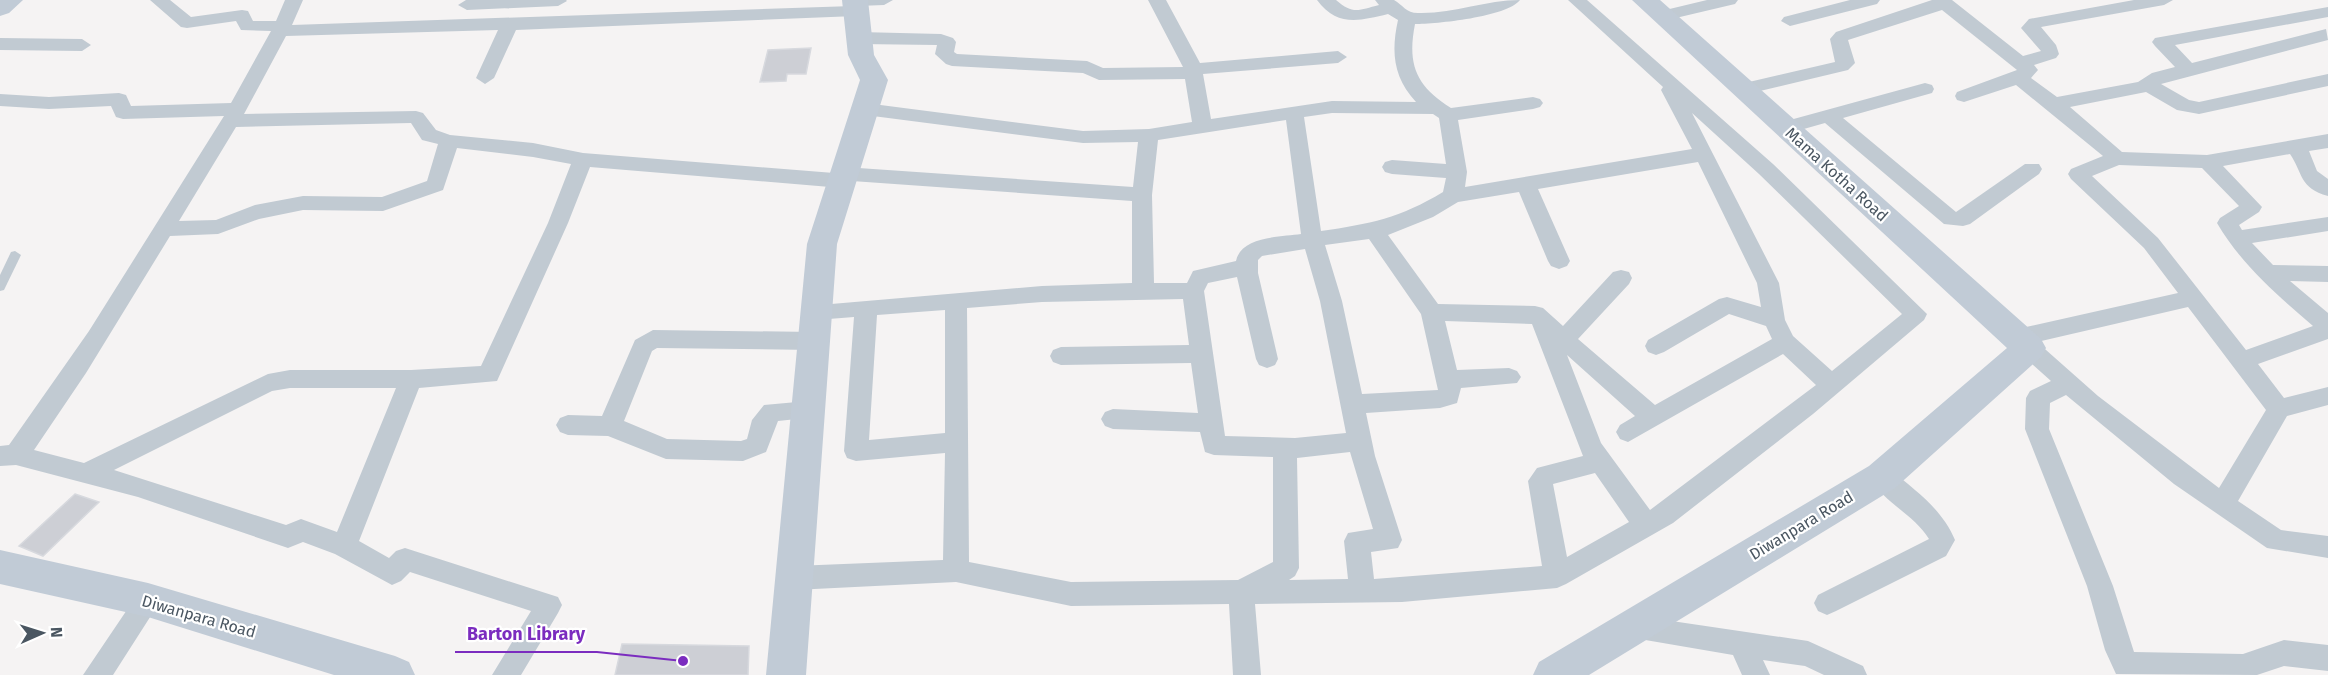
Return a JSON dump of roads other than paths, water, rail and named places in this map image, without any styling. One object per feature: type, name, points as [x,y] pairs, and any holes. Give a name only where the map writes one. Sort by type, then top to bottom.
[{"type":"street","points":[[0,8],[10,0]]},
{"type":"street","points":[[159,0],[187,23],[242,15],[247,26],[282,28],[612,20],[667,9],[862,10],[947,42],[944,54],[952,60],[1087,67],[1100,74],[1193,71],[1338,57]]},
{"type":"street","points":[[8,456],[53,407],[234,115],[282,28],[294,0]]},
{"type":"street","points":[[467,5],[558,0],[551,22]]},
{"type":"street","points":[[612,20],[616,0]]},
{"type":"street","points":[[1157,0],[1193,71],[1203,127]]},
{"type":"street","points":[[1326,0],[1343,15],[1356,16],[1394,8],[1457,15],[1496,8],[1511,0]]},
{"type":"street","points":[[794,578],[956,571],[1071,594],[1402,590],[1557,576],[1664,515],[1831,385],[1916,314],[1766,170],[1577,0]]},
{"type":"street","points":[[1654,8],[1729,0]]},
{"type":"street","points":[[1790,21],[1871,0]]},
{"type":"street","points":[[1964,96],[2050,54],[2050,49],[2030,28],[2035,23],[2164,0]]},
{"type":"street","points":[[1743,88],[1841,66],[1846,63],[1847,58],[1839,39],[1842,36],[1943,1],[2054,104],[2117,158]]},
{"type":"street","points":[[1394,8],[1402,37],[1406,78],[1415,93],[1441,112],[1457,172],[1453,195]]},
{"type":"street","name":"Mama Kotha Road","points":[[1654,8],[2023,343]]},
{"type":"street","points":[[786,675],[822,244],[874,80],[861,55],[862,10]]},
{"type":"street","points":[[2188,69],[2162,42],[2328,12]]},
{"type":"street","points":[[485,78],[510,24]]},
{"type":"street","points":[[2054,104],[2148,85],[2154,79],[2188,69],[2326,35]]},
{"type":"street","points":[[0,44],[82,45]]},
{"type":"street","points":[[1664,78],[1768,283],[1773,320],[1785,342],[1831,385]]},
{"type":"street","points":[[2148,85],[2184,106],[2199,108],[2328,80]]},
{"type":"street","points":[[1786,128],[1925,89]]},
{"type":"street","points":[[0,100],[49,103],[119,99],[123,113],[416,117],[429,135],[449,141],[533,150],[583,160],[1142,195]]},
{"type":"street","points":[[865,109],[1083,137],[1149,135],[1332,107],[1441,112],[1533,103]]},
{"type":"street","points":[[1294,112],[1313,239],[1331,301],[1360,441],[1389,540],[1357,541],[1362,591]]},
{"type":"street","points":[[1828,116],[1951,219],[1963,219],[2032,169]]},
{"type":"street","points":[[1143,291],[1142,195],[1149,135]]},
{"type":"street","points":[[164,229],[218,227],[255,212],[303,203],[383,204],[436,185],[449,141]]},
{"type":"street","points":[[2279,409],[2151,243],[2078,174],[2117,158],[2207,162],[2328,141]]},
{"type":"street","points":[[2295,146],[2304,159],[2308,174],[2328,189]]},
{"type":"street","points":[[1267,359],[1247,267],[1247,258],[1256,249],[1374,230],[1426,212],[1453,195],[1704,153]]},
{"type":"street","points":[[86,473],[268,383],[290,379],[411,379],[489,375],[558,223],[583,160]]},
{"type":"street","points":[[2207,162],[2252,207],[2227,223],[2236,238],[2268,273],[2328,328],[2241,361]]},
{"type":"street","points":[[1392,167],[1457,172]]},
{"type":"street","points":[[1525,183],[1559,261]]},
{"type":"street","points":[[2236,238],[2328,224]]},
{"type":"street","points":[[1352,404],[1440,399],[1449,396],[1450,392],[1432,312],[1374,230]]},
{"type":"street","points":[[1247,267],[1201,277],[1193,291],[1214,445],[1285,447],[1360,441]]},
{"type":"street","points":[[2268,273],[2328,274]]},
{"type":"street","points":[[1565,339],[1621,278]]},
{"type":"street","points":[[610,426],[643,346],[653,339],[815,326],[866,308],[1042,294],[1193,291]]},
{"type":"street","points":[[2023,343],[2193,298]]},
{"type":"street","points":[[956,301],[956,571]]},
{"type":"street","points":[[1656,346],[1727,305],[1773,320]]},
{"type":"street","points":[[866,308],[856,451],[957,442]]},
{"type":"street","points":[[1432,312],[1529,313],[1540,317],[1653,418]]},
{"type":"street","points":[[1540,317],[1586,435],[1600,462],[1646,525]]},
{"type":"street","points":[[1628,432],[1785,342]]},
{"type":"street","points":[[2023,343],[2068,383],[2184,477],[2276,540],[2328,546]]},
{"type":"street","name":"Diwanpara Road","points":[[1553,675],[1882,477],[2023,343]]},
{"type":"street","points":[[1060,356],[1201,354]]},
{"type":"street","points":[[1447,380],[1509,377]]},
{"type":"street","points":[[344,546],[411,379]]},
{"type":"street","points":[[2068,383],[2038,398],[2037,429],[2100,586],[2119,651],[2129,670],[2243,667],[2284,652],[2328,658]]},
{"type":"street","points":[[2223,504],[2279,409],[2328,396]]},
{"type":"street","points":[[568,425],[610,426],[666,449],[743,451],[757,445],[764,420],[772,412],[808,410]]},
{"type":"street","points":[[1113,419],[1210,423]]},
{"type":"street","points":[[1241,592],[1286,568],[1285,447]]},
{"type":"street","points":[[8,456],[138,487],[288,537],[302,530],[344,546],[392,573],[405,559],[549,605],[506,675]]},
{"type":"street","points":[[1557,576],[1540,481],[1546,475],[1600,462]]},
{"type":"street","points":[[1827,603],[1937,548],[1941,540],[1940,533],[1933,523],[1882,477]]},
{"type":"street","name":"Diwanpara Road","points":[[0,567],[148,600],[395,675]]},
{"type":"street","points":[[1241,592],[1247,675]]},
{"type":"street","points":[[97,675],[148,600]]},
{"type":"street","points":[[1630,627],[1808,654],[1846,673]]},
{"type":"street","points":[[1742,644],[1756,675]]},
{"type":"lane","points":[[0,286],[15,255]]},
{"type":"place","name":"Barton Library","points":[[683,661]]}]
